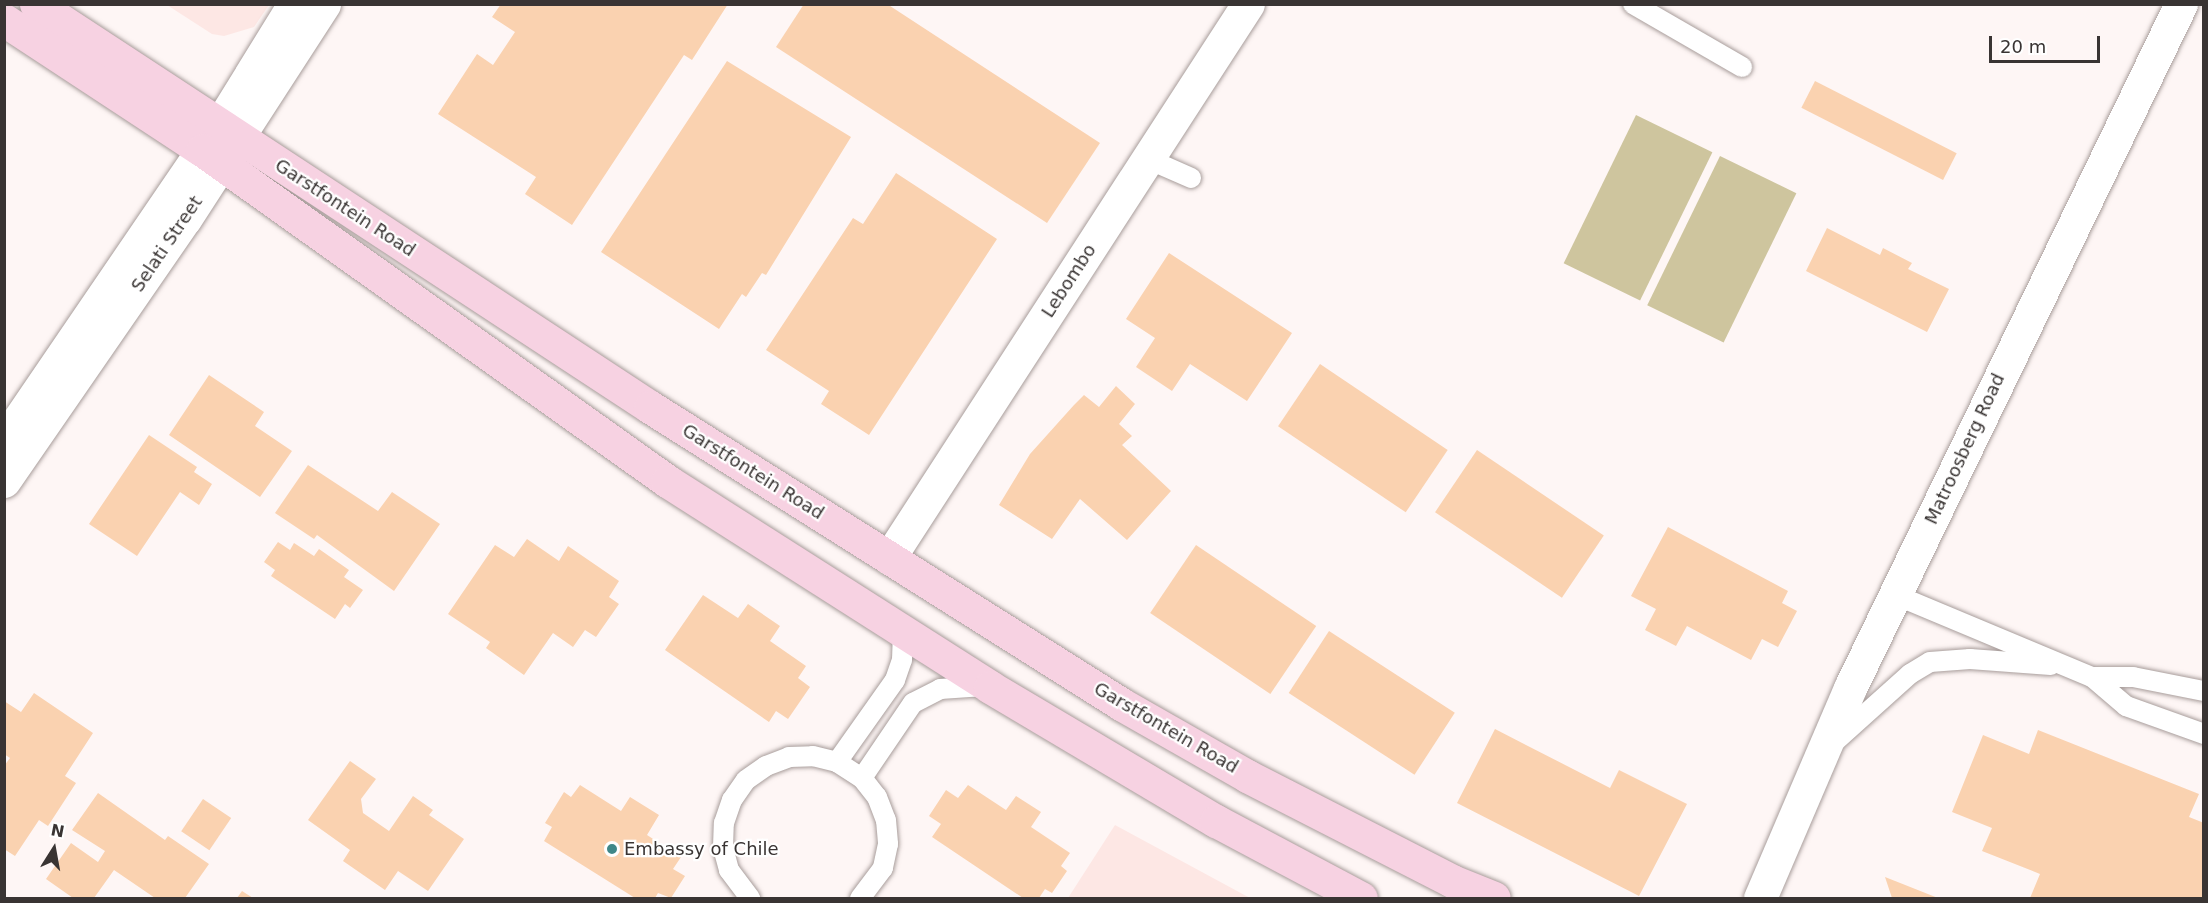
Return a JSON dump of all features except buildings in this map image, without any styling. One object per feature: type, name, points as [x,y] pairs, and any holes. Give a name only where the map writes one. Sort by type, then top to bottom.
[{"type":"main road","name":"Garstfontein Road","points":[[36,4],[667,481],[990,687],[1216,821],[1360,898]]},
{"type":"main road","name":"Garstfontein Road","points":[[4,20],[220,144],[1121,704],[1247,776],[1452,881],[1494,898]]},
{"type":"street","name":"Selati Street","points":[[4,481],[220,144],[294,4]]},
{"type":"street","name":"Selati Street","points":[[4,441],[324,4]]},
{"type":"street","name":"Lebombo","points":[[889,558],[1248,4]]},
{"type":"street","name":"Matroosberg Road","points":[[1760,898],[1818,757],[1898,596],[1972,431],[2181,4]]},
{"type":"lane","points":[[1633,4],[1742,67]]},
{"type":"lane","points":[[1148,159],[1191,178]]},
{"type":"lane","points":[[1898,596],[2092,677],[2126,706],[2204,734]]},
{"type":"lane","points":[[837,762],[895,680],[902,660],[903,631]]},
{"type":"lane","points":[[1818,757],[1910,674],[1930,662],[1970,659],[2066,666]]},
{"type":"lane","points":[[2092,677],[2133,677],[2204,691]]},
{"type":"lane","points":[[862,778],[913,704],[940,689],[990,687]]},
{"type":"lane","points":[[750,898],[729,870],[723,847],[724,823],[732,800],[756,773],[789,757],[813,756],[837,762],[862,778],[876,797],[886,820],[888,844],[883,868],[860,898]]},
{"type":"shaded area","points":[[269,4],[254,27],[224,36],[212,34],[167,5]]},
{"type":"shaded area","points":[[1636,115],[1712,152],[1640,301],[1564,263]]},
{"type":"shaded area","points":[[1720,156],[1796,193],[1724,342],[1647,305]]},
{"type":"shaded area","points":[[1115,825],[1250,898],[1068,898]]},
{"type":"place","name":"Embassy of Chile","points":[[612,849]]}]
